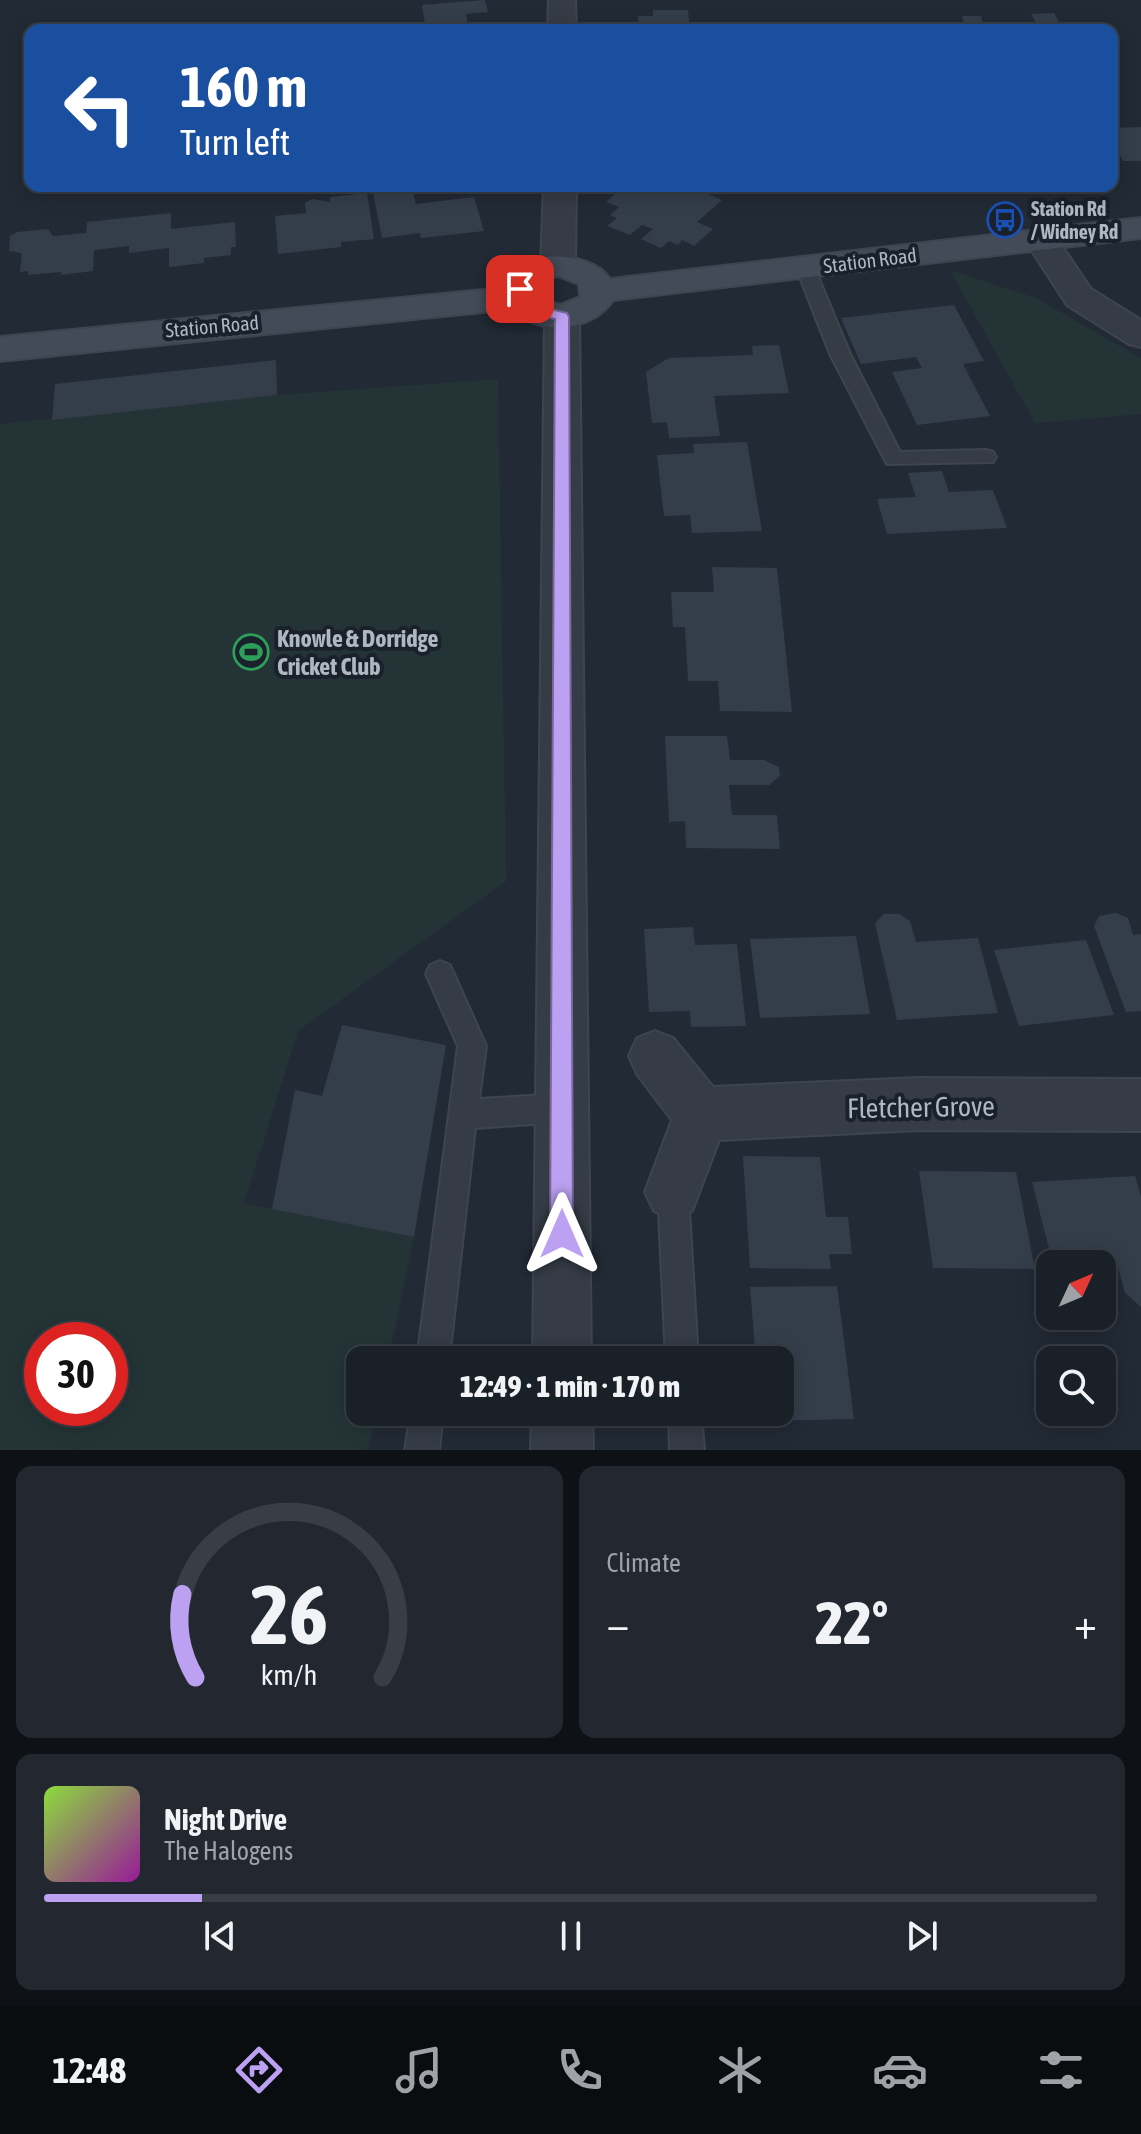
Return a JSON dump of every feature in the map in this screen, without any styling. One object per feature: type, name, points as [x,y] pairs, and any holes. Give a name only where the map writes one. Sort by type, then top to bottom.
[{"type":"main road","name":"Station Road","points":[[599,291],[1141,228]]},
{"type":"main road","points":[[558,266],[587,273],[596,281],[599,291],[592,306],[562,317],[540,313],[520,297],[522,282],[528,275],[558,266]]},
{"type":"main road","name":"Station Road","points":[[0,349],[520,297]]},
{"type":"street","points":[[562,0],[562,24]]},
{"type":"street","points":[[558,266],[560,192]]},
{"type":"street","points":[[1041,240],[1079,297],[1141,336]]},
{"type":"street","points":[[562,317],[562,1346]]},
{"type":"street","points":[[655,1056],[701,1114],[673,1192]]},
{"type":"street","name":"Fletcher Grove","points":[[701,1114],[919,1104],[1141,1105]]},
{"type":"street","points":[[562,1426],[562,1450]]},
{"type":"lane","points":[[805,267],[840,354],[894,459],[986,457]]},
{"type":"lane","points":[[435,1346],[472,1046],[440,974]]},
{"type":"lane","points":[[462,1114],[562,1108]]},
{"type":"lane","points":[[673,1192],[681,1346]]},
{"type":"lane","points":[[422,1450],[425,1426]]},
{"type":"lane","points":[[686,1426],[687,1450]]},
{"type":"shaded area","points":[[950,270],[1036,298],[1141,358],[1141,414],[1035,423]]},
{"type":"shaded area","name":"Knowle & Dorridge Cricket Club","points":[[498,379],[506,881],[298,1031],[244,1203],[414,1237],[391,1346],[346,1346],[346,1426],[373,1426],[368,1450],[0,1450],[0,424],[277,395]]},
{"type":"building","points":[[485,0],[488,12],[466,14],[468,24],[425,24],[422,5]]},
{"type":"building","points":[[653,10],[688,10],[689,24],[639,24],[638,16],[653,16]]},
{"type":"building","points":[[1054,13],[1060,24],[1037,24],[1031,14]]},
{"type":"building","points":[[962,16],[981,16],[983,23],[992,24],[964,24]]},
{"type":"building","points":[[1141,127],[1141,161],[1123,161],[1118,152],[1118,128]]},
{"type":"building","points":[[413,192],[416,204],[474,197],[484,231],[421,238],[420,233],[382,238],[373,193]]},
{"type":"building","points":[[617,192],[710,192],[708,194],[722,200],[697,222],[713,229],[694,246],[682,240],[678,245],[669,241],[661,248],[641,239],[653,229],[642,225],[630,235],[607,226],[617,218],[610,215],[619,207],[606,202]]},
{"type":"building","points":[[837,192],[867,194],[837,194]]},
{"type":"building","points":[[367,193],[374,239],[341,242],[341,247],[278,254],[275,216],[306,213],[305,203],[312,199],[330,202],[330,197]]},
{"type":"building","points":[[171,213],[171,229],[235,222],[236,247],[231,247],[231,255],[204,258],[204,263],[169,267],[169,248],[129,253],[129,246],[94,250],[93,271],[61,275],[61,272],[28,275],[28,271],[20,272],[22,253],[9,251],[10,236],[17,232],[48,229],[53,236],[86,233],[87,222]]},
{"type":"building","points":[[954,305],[984,361],[963,364],[990,416],[917,425],[892,372],[922,368],[916,357],[861,364],[841,318]]},
{"type":"building","points":[[779,345],[789,393],[714,396],[720,436],[669,438],[667,422],[652,423],[646,372],[669,358],[753,355],[752,346]]},
{"type":"building","points":[[276,360],[277,395],[52,420],[55,384]]},
{"type":"building","points":[[747,442],[762,531],[692,533],[690,515],[664,516],[657,455],[694,453],[693,444]]},
{"type":"building","points":[[942,471],[949,492],[993,490],[1007,528],[887,534],[877,499],[916,497],[908,473]]},
{"type":"building","points":[[712,567],[777,568],[792,712],[720,711],[718,681],[688,681],[685,627],[673,627],[671,592],[714,592]]},
{"type":"building","points":[[665,736],[727,736],[730,760],[764,760],[779,767],[780,776],[769,785],[729,785],[732,815],[777,815],[780,849],[686,848],[685,821],[669,822]]},
{"type":"building","points":[[1116,913],[1128,918],[1133,935],[1141,934],[1141,1011],[1126,1012],[1094,926],[1099,916]]},
{"type":"building","points":[[884,914],[899,914],[910,921],[916,942],[978,938],[998,1013],[897,1020],[875,923]]},
{"type":"building","points":[[693,927],[695,945],[737,944],[746,1026],[691,1027],[690,1011],[649,1012],[644,929]]},
{"type":"building","points":[[856,936],[870,1014],[760,1018],[750,939]]},
{"type":"building","points":[[1086,940],[1114,1015],[1019,1026],[994,950]]},
{"type":"building","points":[[342,1025],[446,1045],[414,1237],[272,1209],[295,1090],[322,1096]]},
{"type":"building","points":[[743,1156],[820,1157],[826,1217],[848,1217],[852,1254],[829,1254],[831,1269],[750,1268]]},
{"type":"building","points":[[919,1171],[1016,1172],[1035,1269],[933,1268]]},
{"type":"building","points":[[1135,1176],[1141,1197],[1141,1307],[1125,1293],[1116,1267],[1116,1250],[1049,1250],[1032,1182]]},
{"type":"building","points":[[837,1286],[854,1419],[794,1420],[794,1346],[755,1346],[750,1287]]},
{"type":"place","name":"Station Rd / Widney Rd","points":[[1005,220]]},
{"type":"place","name":"Knowle & Dorridge Cricket Club","points":[[251,652]]},
{"type":"route","points":[[520,289],[520,297],[532,309],[562,317],[562,1234]]}]
